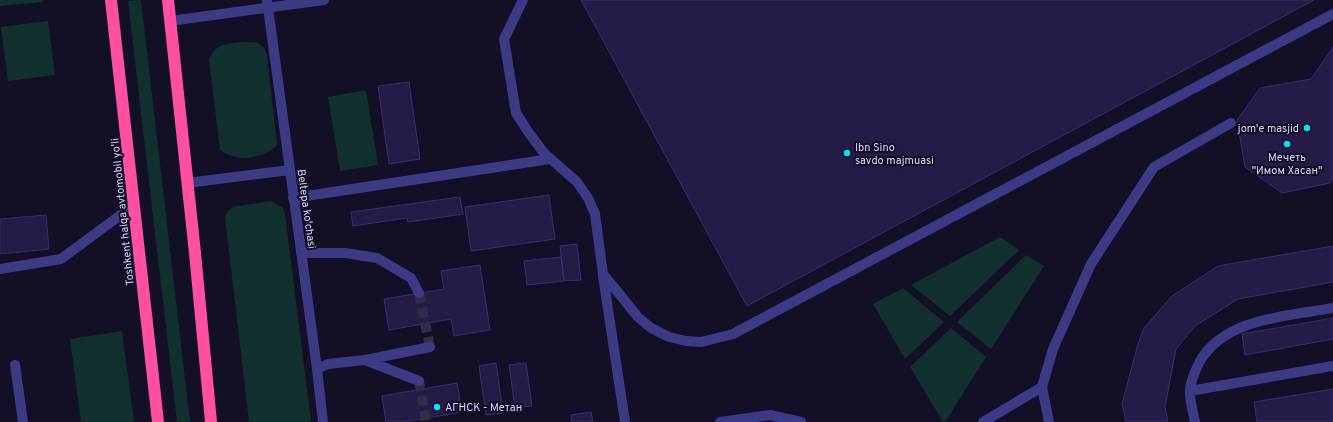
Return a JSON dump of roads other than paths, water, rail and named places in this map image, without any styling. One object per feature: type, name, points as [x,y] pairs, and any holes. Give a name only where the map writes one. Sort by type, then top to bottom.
[{"type":"highway","name":"Toshkent halqa avtomobil yo'li","points":[[111,0],[158,422]]},
{"type":"highway","points":[[168,0],[211,422]]},
{"type":"street","points":[[170,21],[268,4],[324,0]]},
{"type":"street","points":[[523,0],[504,39],[516,113],[544,153],[577,182],[588,198],[595,214],[625,422]]},
{"type":"street","name":"Beltepa ko'chasi","points":[[268,4],[323,422]]},
{"type":"street","points":[[603,274],[638,317],[651,328],[669,337],[686,341],[701,342],[733,334],[1333,14]]},
{"type":"street","points":[[1049,422],[1042,387],[1053,349],[1091,264],[1154,167],[1231,123]]},
{"type":"street","points":[[293,198],[550,159]]},
{"type":"street","points":[[187,184],[290,170]]},
{"type":"street","points":[[0,270],[61,259],[134,205]]},
{"type":"street","points":[[301,253],[345,253],[377,258],[411,278],[419,293]]},
{"type":"street","points":[[1195,422],[1190,391],[1192,378],[1201,360],[1211,346],[1229,333],[1253,322],[1333,308]]},
{"type":"street","points":[[317,369],[328,364],[365,360],[430,347]]},
{"type":"street","points":[[365,360],[419,381]]},
{"type":"street","points":[[15,365],[23,422]]},
{"type":"street","points":[[1190,391],[1333,366]]},
{"type":"street","points":[[983,422],[1042,387]]},
{"type":"street","points":[[720,422],[770,415],[801,422]]},
{"type":"tunnel","points":[[419,293],[430,347]]},
{"type":"tunnel","points":[[419,381],[426,422]]},
{"type":"place","name":"jom'e masjid","points":[[1307,128]]},
{"type":"place","name":"Мечеть \"Имом Хасан\"","points":[[1287,144]]},
{"type":"place","name":"Ibn Sino savdo majmuasi","points":[[847,153]]},
{"type":"place","name":"АГНСК - Метан","points":[[437,407]]}]
